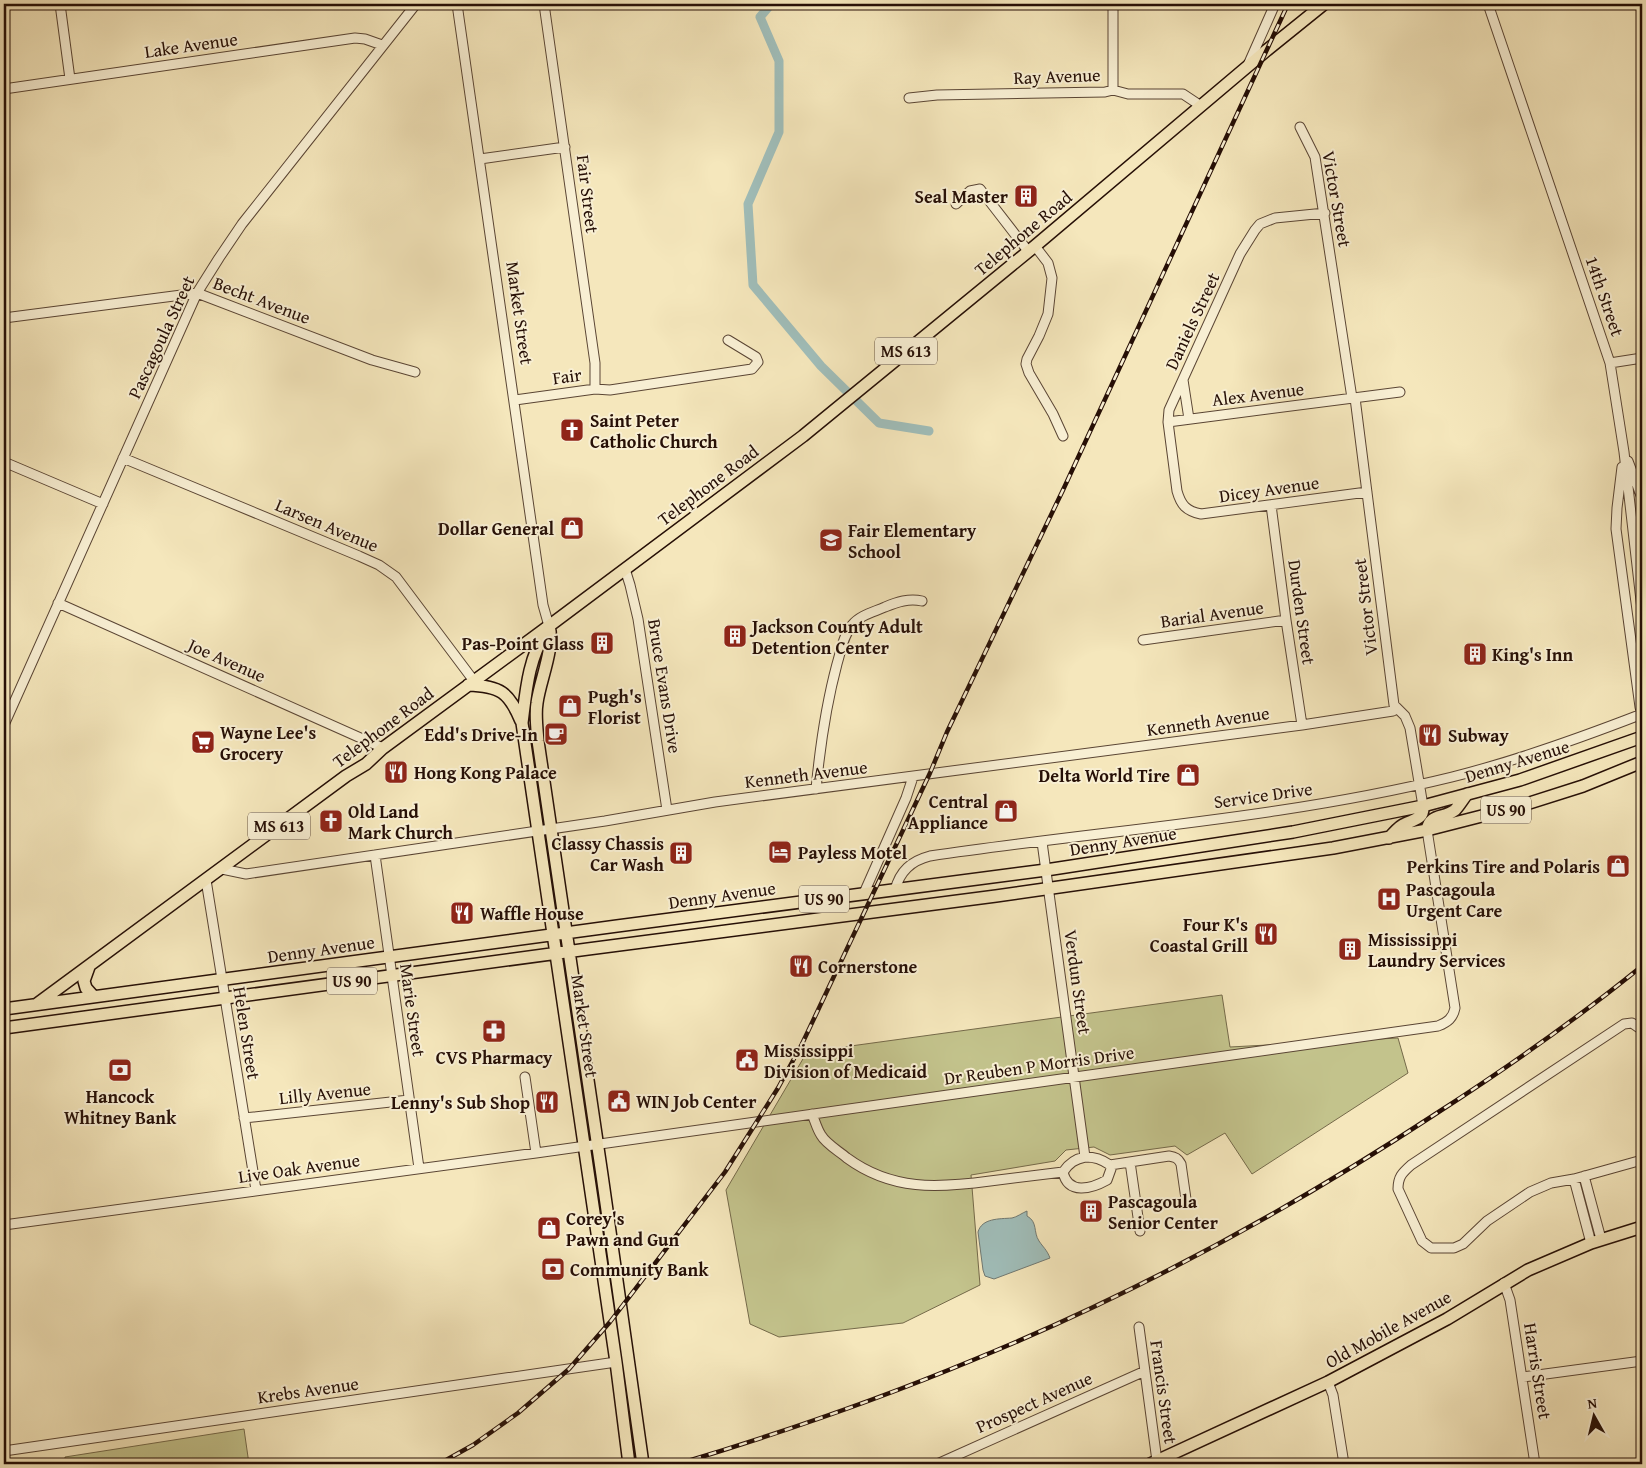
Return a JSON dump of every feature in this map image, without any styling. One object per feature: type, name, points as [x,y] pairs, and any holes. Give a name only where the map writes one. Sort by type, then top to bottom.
[{"type":"main road","name":"Telephone Road","points":[[36,1005],[346,776],[366,764],[384,748],[803,436],[1032,249],[1324,4]]},
{"type":"main road","name":"Market Street","points":[[549,626],[538,645],[532,663],[522,723],[585,1146],[629,1464]]},
{"type":"main road","name":"Market Street","points":[[549,626],[550,645],[535,715],[643,1464]]},
{"type":"main road","points":[[471,683],[497,689],[506,696],[516,707],[522,723]]},
{"type":"main road","name":"Denny Avenue","points":[[4,1010],[1046,870],[1293,832],[1423,806],[1468,794],[1541,773],[1642,737]]},
{"type":"main road","name":"Denny Avenue","points":[[4,1028],[556,953],[1049,889],[1296,854],[1427,830],[1517,807],[1583,786],[1642,762]]},
{"type":"main road","points":[[1427,830],[1432,819],[1454,812],[1468,794]]},
{"type":"main road","points":[[1388,838],[1403,824],[1415,821],[1421,817],[1424,813],[1423,806]]},
{"type":"main road","points":[[89,966],[84,975],[84,981],[86,988],[94,997]]},
{"type":"main road","name":"Old Mobile Avenue","points":[[1154,1463],[1328,1382],[1438,1323],[1504,1283],[1548,1260],[1596,1241],[1642,1227]]},
{"type":"street","points":[[60,4],[70,79]]},
{"type":"street","name":"Pascagoula Street","points":[[4,725],[197,293],[242,224],[416,4]]},
{"type":"street","name":"Market Street","points":[[457,4],[544,605],[549,626]]},
{"type":"street","name":"Fair Street","points":[[544,4],[595,363],[595,389]]},
{"type":"street","points":[[1113,90],[1114,4]]},
{"type":"street","points":[[1247,68],[1275,4]]},
{"type":"street","name":"14th Street","points":[[1488,4],[1610,363],[1624,452],[1642,609]]},
{"type":"street","name":"Lake Avenue","points":[[4,89],[355,38],[365,38],[382,45]]},
{"type":"street","name":"Ray Avenue","points":[[909,98],[937,95],[1105,92],[1113,90],[1128,94],[1183,94],[1201,106]]},
{"type":"street","name":"Victor Street","points":[[1300,127],[1316,157],[1367,492],[1394,705],[1405,716],[1410,728],[1423,806]]},
{"type":"street","points":[[480,159],[565,147]]},
{"type":"street","points":[[956,204],[970,191],[980,189],[1032,249],[1048,263],[1052,278],[1048,314],[1026,364],[1063,436]]},
{"type":"street","name":"Daniels Street","points":[[1180,501],[1168,422],[1169,410],[1240,254],[1260,224],[1275,218],[1325,213]]},
{"type":"street","name":"Becht Avenue","points":[[4,318],[197,293],[372,360],[415,372]]},
{"type":"street","name":"Fair","points":[[515,400],[595,389],[610,390],[752,369],[758,362],[756,357],[728,340]]},
{"type":"street","points":[[1610,363],[1642,358]]},
{"type":"street","points":[[1183,380],[1189,419]]},
{"type":"street","name":"Alex Avenue","points":[[1168,422],[1400,392]]},
{"type":"street","points":[[1624,452],[1642,498]]},
{"type":"street","points":[[1624,452],[1616,529],[1642,714]]},
{"type":"street","name":"Larsen Avenue","points":[[123,458],[384,567],[396,577],[408,592],[471,683]]},
{"type":"street","points":[[4,462],[103,504]]},
{"type":"street","name":"Dicey Avenue","points":[[1180,501],[1186,509],[1200,514],[1367,492]]},
{"type":"street","name":"Durden Street","points":[[1270,505],[1302,725]]},
{"type":"street","name":"Bruce Evans Drive","points":[[625,569],[638,620],[667,810]]},
{"type":"street","points":[[816,789],[820,750],[834,674],[848,632],[857,620],[870,613],[900,602],[922,601]]},
{"type":"street","name":"Joe Avenue","points":[[58,603],[384,748]]},
{"type":"street","name":"Barial Avenue","points":[[1143,640],[1286,620]]},
{"type":"street","name":"Kenneth Avenue","points":[[222,869],[238,874],[246,874],[537,831],[715,802],[1302,725],[1396,709]]},
{"type":"street","name":"Service Drive","points":[[895,890],[900,875],[906,868],[921,859],[1280,810],[1419,785],[1483,769],[1554,747],[1642,714]]},
{"type":"street","points":[[864,894],[906,798],[912,777]]},
{"type":"street","name":"Dr Reuben P Morris Drive","points":[[598,1144],[1438,1026],[1452,1018],[1456,1008],[1427,830]]},
{"type":"street","name":"Verdun Street","points":[[1042,842],[1085,1157]]},
{"type":"street","name":"Marie Street","points":[[375,855],[419,1168]]},
{"type":"street","name":"Helen Street","points":[[206,880],[256,1190]]},
{"type":"street","points":[[1642,1030],[1632,1024],[1624,1024],[1411,1165],[1402,1173],[1398,1180],[1398,1189],[1422,1241],[1431,1248],[1454,1248],[1463,1244],[1486,1221],[1530,1192],[1551,1183],[1574,1179],[1642,1160]]},
{"type":"street","points":[[525,1077],[536,1153]]},
{"type":"street","name":"Lilly Avenue","points":[[244,1118],[409,1100]]},
{"type":"street","points":[[812,1114],[822,1137],[837,1150],[858,1166],[882,1178],[902,1183],[928,1186],[956,1186],[1063,1172]]},
{"type":"street","name":"Live Oak Avenue","points":[[4,1225],[598,1144]]},
{"type":"street","points":[[1110,1165],[1111,1169],[1107,1180],[1100,1184],[1075,1188],[1068,1185],[1064,1179],[1063,1172],[1068,1164],[1076,1159],[1085,1157],[1093,1157],[1110,1165],[1169,1156],[1174,1157],[1181,1164],[1186,1199]]},
{"type":"street","points":[[1130,1162],[1140,1231]]},
{"type":"street","points":[[1584,1176],[1596,1241]]},
{"type":"street","points":[[1574,1179],[1596,1241]]},
{"type":"street","name":"Harris Street","points":[[1504,1283],[1510,1300],[1536,1464]]},
{"type":"street","name":"Francis Street","points":[[1139,1327],[1154,1463]]},
{"type":"street","points":[[1523,1377],[1642,1361]]},
{"type":"street","name":"Krebs Avenue","points":[[4,1450],[616,1362]]},
{"type":"street","name":"Prospect Avenue","points":[[937,1464],[1145,1371]]},
{"type":"street","points":[[1328,1382],[1333,1395],[1344,1464]]},
{"type":"green space","points":[[1222,995],[1230,1047],[1398,1038],[1408,1073],[1252,1174],[1225,1133],[1187,1155],[1175,1146],[1110,1155],[1094,1147],[1066,1150],[1055,1161],[971,1175],[980,1285],[903,1323],[779,1337],[750,1324],[726,1190],[807,1052]]},
{"type":"green space","points":[[244,1429],[249,1464],[65,1464],[65,1457]]},
{"type":"water","points":[[1027,1211],[1027,1216],[1033,1221],[1037,1238],[1050,1258],[994,1279],[985,1276],[978,1232],[980,1227],[987,1222],[1016,1217]]},
{"type":"waterway","points":[[771,4],[760,17],[779,61],[779,132],[748,204],[753,285],[821,366],[879,423],[929,431]]},
{"type":"railway","points":[[439,1464],[473,1445],[518,1413],[569,1369],[610,1322],[725,1172],[778,1088],[802,1044],[930,773],[947,732],[1063,490],[1288,4]]},
{"type":"railway","points":[[678,1464],[827,1416],[937,1375],[1033,1334],[1153,1278],[1211,1248],[1326,1183],[1464,1096],[1567,1024],[1642,966]]},
{"type":"place","name":"Seal Master","points":[[1026,196]]},
{"type":"place","name":"Saint Peter Catholic Church","points":[[572,430]]},
{"type":"place","name":"Dollar General","points":[[572,528]]},
{"type":"place","name":"Fair Elementary School","points":[[831,540]]},
{"type":"place","name":"Jackson County Adult Detention Center","points":[[735,636]]},
{"type":"place","name":"Pas-Point Glass","points":[[602,643]]},
{"type":"place","name":"King's Inn","points":[[1475,654]]},
{"type":"place","name":"Pugh's Florist","points":[[570,706]]},
{"type":"place","name":"Edd's Drive-In","points":[[556,734]]},
{"type":"place","name":"Subway","points":[[1430,735]]},
{"type":"place","name":"Wayne Lee's Grocery","points":[[203,742]]},
{"type":"place","name":"Hong Kong Palace","points":[[396,772]]},
{"type":"place","name":"Delta World Tire","points":[[1188,775]]},
{"type":"place","name":"Central Appliance","points":[[1006,811]]},
{"type":"place","name":"Old Land Mark Church","points":[[331,821]]},
{"type":"place","name":"Payless Motel","points":[[780,852]]},
{"type":"place","name":"Classy Chassis Car Wash","points":[[681,853]]},
{"type":"place","name":"Perkins Tire and Polaris","points":[[1618,866]]},
{"type":"place","name":"Pascagoula Urgent Care","points":[[1389,899]]},
{"type":"place","name":"Waffle House","points":[[462,913]]},
{"type":"place","name":"Four K's Coastal Grill","points":[[1266,934]]},
{"type":"place","name":"Mississippi Laundry Services","points":[[1350,949]]},
{"type":"place","name":"Cornerstone","points":[[801,966]]},
{"type":"place","name":"CVS Pharmacy","points":[[494,1031]]},
{"type":"place","name":"Mississippi Division of Medicaid","points":[[747,1060]]},
{"type":"place","name":"Hancock Whitney Bank","points":[[120,1070]]},
{"type":"place","name":"WIN Job Center","points":[[619,1101]]},
{"type":"place","name":"Lenny's Sub Shop","points":[[547,1102]]},
{"type":"place","name":"Pascagoula Senior Center","points":[[1091,1211]]},
{"type":"place","name":"Corey's Pawn and Gun","points":[[549,1228]]},
{"type":"place","name":"Community Bank","points":[[553,1269]]}]
